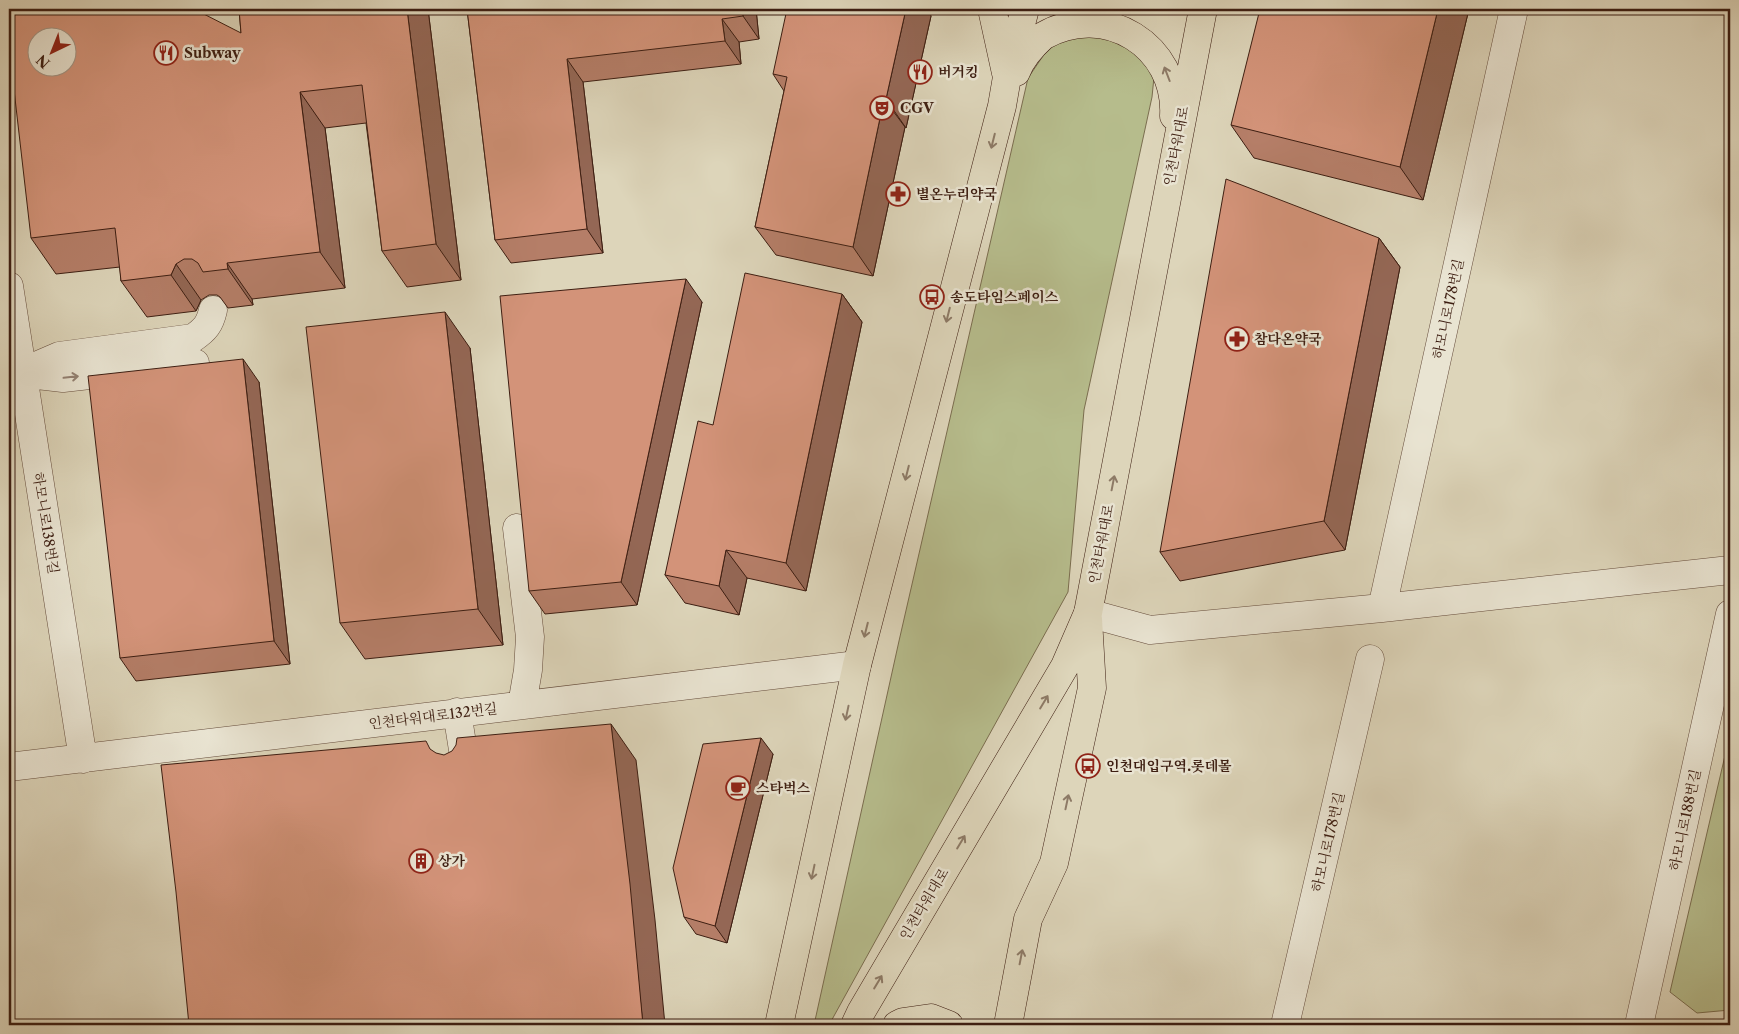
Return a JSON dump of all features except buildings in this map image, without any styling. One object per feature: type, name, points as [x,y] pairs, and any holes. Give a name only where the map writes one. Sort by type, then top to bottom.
[{"type":"main road","points":[[992,9],[1007,77]]},
{"type":"main road","points":[[779,1025],[857,666],[1002,106],[1007,77],[1025,9]]},
{"type":"main road","name":"인천타워대로","points":[[856,1025],[861,1012],[1065,666],[1088,613],[1203,9]]},
{"type":"main road","points":[[1002,106],[1018,67],[1034,45],[1048,32],[1072,18],[1092,15],[1114,18],[1136,30],[1155,50],[1166,70],[1173,91],[1171,175]]},
{"type":"main road","points":[[994,1025],[1010,1015],[1028,919],[1054,863],[1092,688],[1088,613]]},
{"type":"main road","points":[[897,1025],[903,1022],[931,1018],[949,1025]]},
{"type":"street","name":"하모니로178번길","points":[[1382,608],[1514,9]]},
{"type":"street","name":"하모니로138번길","points":[[9,286],[16,373],[83,759]]},
{"type":"street","points":[[16,373],[59,356],[193,338],[204,331],[211,321],[213,310]]},
{"type":"street","points":[[16,373],[63,378],[195,363]]},
{"type":"street","points":[[517,528],[530,637],[528,670],[522,705]]},
{"type":"street","points":[[1088,613],[1150,630],[1382,608],[1730,570]]},
{"type":"street","name":"하모니로188번길","points":[[1639,1025],[1730,614]]},
{"type":"street","name":"하모니로178번길","points":[[1285,1025],[1370,659]]},
{"type":"street","name":"인천타워대로132번길","points":[[9,767],[456,712],[857,666]]},
{"type":"street","points":[[456,712],[467,776]]},
{"type":"green space","points":[[1078,30],[1129,40],[1154,77],[1152,97],[1084,410],[1068,592],[829,1025],[814,1025],[899,641],[1028,78],[1043,56],[1061,38]]},
{"type":"green space","points":[[1730,734],[1730,1010],[1697,1013],[1670,992]]},
{"type":"place","name":"Subway","points":[[166,53]]},
{"type":"place","name":"버거킹","points":[[920,72]]},
{"type":"place","name":"CGV","points":[[882,108]]},
{"type":"place","name":"별온누리약국","points":[[898,194]]},
{"type":"place","name":"송도타임스페이스","points":[[932,297]]},
{"type":"place","name":"참다온약국","points":[[1237,339]]},
{"type":"place","name":"인천대입구역.롯데몰","points":[[1088,766]]},
{"type":"place","name":"스타벅스","points":[[738,788]]},
{"type":"place","name":"상가","points":[[421,861]]}]
